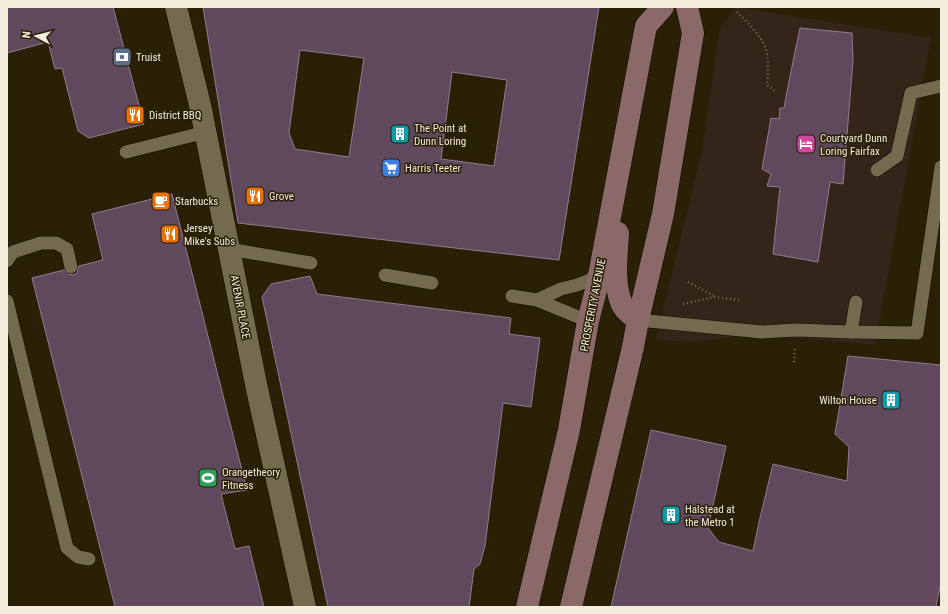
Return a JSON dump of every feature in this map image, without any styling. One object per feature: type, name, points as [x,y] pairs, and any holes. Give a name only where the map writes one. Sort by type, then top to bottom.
[{"type":"main road","name":"PROSPERITY AVENUE","points":[[527,607],[568,430],[646,26],[663,7]]},
{"type":"main road","points":[[571,607],[663,214],[693,33],[687,7]]},
{"type":"main road","points":[[619,168],[617,282],[621,303],[628,313],[638,320]]},
{"type":"street","name":"AVENIR PLACE","points":[[176,7],[206,132],[257,389],[305,607]]},
{"type":"lane","points":[[877,170],[897,156],[911,94],[941,86]]},
{"type":"lane","points":[[126,152],[206,132]]},
{"type":"lane","points":[[638,320],[762,332],[796,330],[917,333],[941,167]]},
{"type":"lane","points":[[7,261],[13,252],[41,243],[56,243],[67,250],[72,267]]},
{"type":"lane","points":[[229,250],[312,263]]},
{"type":"lane","points":[[537,300],[560,289],[590,280],[600,270]]},
{"type":"lane","points":[[385,275],[432,283]]},
{"type":"lane","points":[[512,296],[537,300],[588,321]]},
{"type":"lane","points":[[7,301],[67,548],[78,557],[89,559]]},
{"type":"lane","points":[[851,332],[856,302]]},
{"type":"path","points":[[737,12],[755,31],[765,47],[768,85],[775,91]]},
{"type":"path","points":[[688,282],[714,296],[740,300]]},
{"type":"path","points":[[683,304],[714,296]]},
{"type":"path","points":[[794,362],[795,342]]},
{"type":"shaded area","points":[[736,7],[931,38],[875,345],[763,335],[748,335],[696,342],[656,340],[702,151],[720,28]]},
{"type":"building","points":[[7,7],[113,7],[144,124],[89,138],[78,131],[62,68],[55,69],[48,42],[7,53]]},
{"type":"building","name":"The Point at Dunn Loring","points":[[203,7],[599,7],[559,260],[238,223]],"holes":[[[300,50],[364,58],[349,157],[295,149],[289,133]],[[452,72],[507,80],[494,166],[441,159]]]},
{"type":"building","name":"Courtyard Dunn Loring Fairfax","points":[[800,28],[852,33],[853,61],[843,184],[830,182],[818,262],[773,254],[780,187],[767,186],[771,174],[762,169],[771,118],[779,119],[780,108],[784,108]]},
{"type":"building","points":[[172,194],[247,490],[221,494],[235,549],[249,546],[264,607],[115,607],[32,278],[64,270],[68,274],[73,275],[77,273],[79,266],[103,260],[92,214]]},
{"type":"building","points":[[310,276],[317,294],[511,318],[509,334],[540,338],[531,407],[503,403],[485,546],[480,564],[474,569],[469,607],[328,607],[262,297],[271,284]]},
{"type":"building","points":[[848,356],[941,365],[941,582],[936,607],[611,607],[651,430],[726,446],[708,528],[719,542],[753,551],[773,464],[847,481],[849,447],[835,434]]},
{"type":"place","name":"Truist","points":[[122,57]]},
{"type":"place","name":"District BBQ","points":[[135,115]]},
{"type":"place","name":"The Point at Dunn Loring","points":[[400,134]]},
{"type":"place","name":"Courtyard Dunn Loring Fairfax","points":[[806,144]]},
{"type":"place","name":"Harris Teeter","points":[[391,168]]},
{"type":"place","name":"Grove","points":[[255,196]]},
{"type":"place","name":"Starbucks","points":[[161,201]]},
{"type":"place","name":"Jersey Mike's Subs","points":[[170,234]]},
{"type":"place","name":"Wilton House","points":[[891,400]]},
{"type":"place","name":"Orangetheory Fitness","points":[[208,478]]},
{"type":"place","name":"Halstead at the Metro 1","points":[[671,515]]}]
